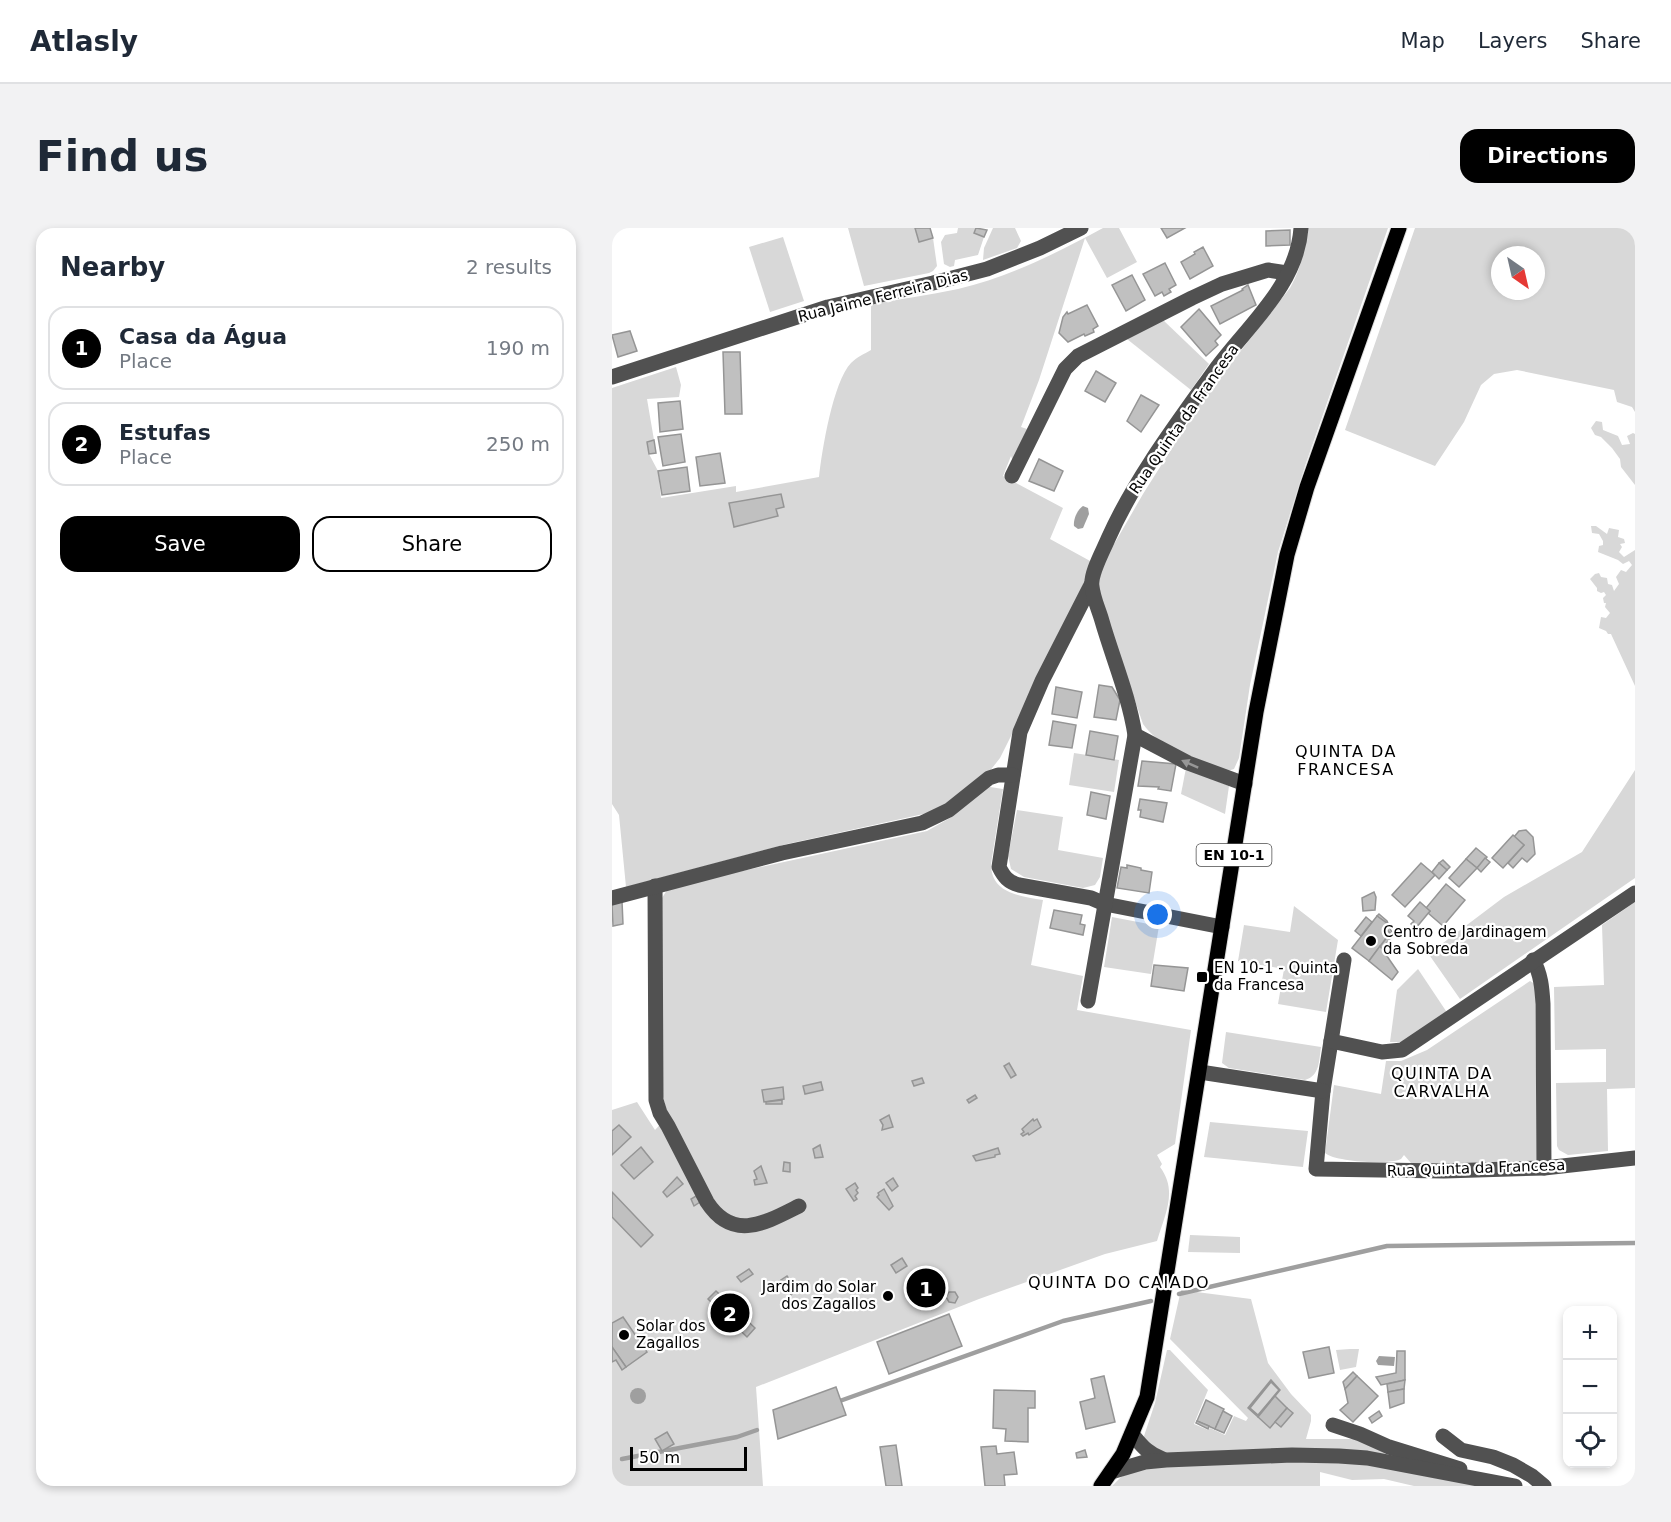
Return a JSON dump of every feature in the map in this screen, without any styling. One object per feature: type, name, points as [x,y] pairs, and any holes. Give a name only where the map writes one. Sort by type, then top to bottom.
[{"type":"main road","name":"EN 10-1","points":[[1101,1486],[1112,1472],[1132,1434],[1147,1397],[1245,784],[1271,632],[1287,555],[1307,487],[1399,228]]},
{"type":"street","name":"Rua Jaime Ferreira Dias","points":[[612,377],[828,307],[987,269],[1040,248],[1081,228]]},
{"type":"street","name":"Rua Quinta da Francesa","points":[[1222,927],[1105,904],[1091,898],[1019,885],[1003,876],[999,867],[999,856],[1020,732],[1042,681],[1091,585],[1115,523],[1134,490],[1217,368],[1265,311],[1287,273],[1300,241],[1301,228]]},
{"type":"street","points":[[1012,476],[1065,369],[1078,356],[1222,284],[1268,270],[1287,273]]},
{"type":"street","points":[[1088,1001],[1135,735],[1131,711],[1091,585]]},
{"type":"street","points":[[1135,735],[1188,763],[1245,784]]},
{"type":"street","points":[[612,897],[782,853],[922,823],[950,810],[989,778],[998,775],[1013,775]]},
{"type":"street","points":[[655,886],[656,1100],[660,1113],[707,1202],[714,1212],[726,1221],[751,1226],[763,1223],[799,1206]]},
{"type":"street","points":[[1331,1041],[1382,1052],[1402,1050],[1635,893]]},
{"type":"street","points":[[1200,1072],[1323,1091],[1344,960]]},
{"type":"street","points":[[1533,960],[1541,982],[1543,1004],[1544,1168]]},
{"type":"street","name":"Rua Quinta da Francesa","points":[[1323,1091],[1316,1169],[1444,1171],[1544,1168],[1635,1158]]},
{"type":"street","points":[[1334,1425],[1389,1447],[1452,1465],[1485,1480]]},
{"type":"street","points":[[1132,1434],[1153,1456],[1166,1460]]},
{"type":"street","points":[[1443,1436],[1461,1450],[1493,1457],[1513,1465],[1544,1486]]},
{"type":"street","points":[[1112,1472],[1144,1462],[1292,1455],[1368,1458],[1515,1486]]},
{"type":"shaded area","points":[[848,228],[915,228],[919,242],[933,238],[937,266],[929,273],[864,286]]},
{"type":"shaded area","points":[[958,228],[976,228],[974,233],[984,237],[978,255],[955,260],[954,266],[950,267],[944,264],[941,242],[945,235],[957,233]]},
{"type":"shaded area","points":[[993,228],[1015,228],[1021,241],[1017,248],[983,260],[984,248]]},
{"type":"shaded area","points":[[1103,228],[1119,228],[1137,262],[1107,278],[1085,238],[1039,380],[1021,427],[1027,429],[1013,462],[1011,456],[1003,476],[1063,508],[1050,539],[1092,562],[1068,622],[1000,758],[989,772],[937,811],[787,844],[626,887],[619,815],[612,804],[612,388],[676,367],[681,385],[679,397],[647,399],[654,440],[647,442],[649,454],[658,471],[661,498],[736,486],[736,492],[819,477],[829,417],[839,385],[851,363],[871,350],[871,304],[958,289],[996,278],[1050,255]]},
{"type":"shaded area","points":[[1304,228],[1388,228],[1305,466],[1278,552],[1250,685],[1239,758],[1234,769],[1224,772],[1170,747],[1160,741],[1143,724],[1101,602],[1099,580],[1109,553],[1203,399],[1290,288],[1302,259]]},
{"type":"shaded area","points":[[1415,228],[1635,228],[1635,412],[1632,407],[1617,402],[1614,390],[1517,370],[1494,374],[1481,385],[1464,422],[1435,466],[1345,430]]},
{"type":"shaded area","points":[[783,237],[804,301],[770,312],[749,247]]},
{"type":"shaded area","points":[[1163,320],[1209,364],[1191,390],[1127,339]]},
{"type":"shaded area","points":[[1596,421],[1602,422],[1603,430],[1618,436],[1622,445],[1630,444],[1627,436],[1635,434],[1635,485],[1621,467],[1620,459],[1612,448],[1601,437],[1595,435],[1591,428]]},
{"type":"shaded area","points":[[1083,506],[1088,508],[1089,514],[1083,528],[1078,529],[1074,526],[1074,520]]},
{"type":"shaded area","points":[[1591,526],[1596,526],[1607,534],[1609,528],[1619,530],[1618,537],[1624,539],[1625,543],[1620,544],[1622,547],[1619,552],[1624,557],[1635,550],[1635,686],[1611,634],[1599,628],[1601,617],[1606,618],[1610,613],[1604,603],[1603,598],[1606,595],[1604,592],[1597,591],[1590,579],[1599,573],[1601,577],[1607,578],[1608,584],[1612,585],[1614,591],[1619,584],[1616,577],[1621,570],[1626,572],[1632,565],[1629,561],[1623,564],[1598,552],[1603,541],[1599,534],[1592,533]]},
{"type":"shaded area","points":[[1074,753],[1119,760],[1114,792],[1069,785]]},
{"type":"shaded area","points":[[1186,768],[1229,786],[1225,814],[1181,794]]},
{"type":"shaded area","points":[[1635,770],[1635,878],[1460,999],[1430,956],[1443,943],[1504,897],[1582,852]]},
{"type":"shaded area","points":[[984,786],[1003,789],[991,864],[992,874],[1001,887],[1008,891],[1043,900],[1031,965],[1083,976],[1077,1010],[1191,1030],[1175,1144],[1157,1155],[1162,1164],[1160,1167],[1168,1185],[1169,1194],[1157,1241],[1105,1254],[979,1299],[756,1387],[763,1486],[612,1486],[612,1110],[637,1102],[655,1130],[668,1116],[662,1093],[662,898],[667,890],[677,885],[927,831],[950,818]]},
{"type":"shaded area","points":[[1017,810],[1063,817],[1058,850],[1103,858],[1100,877],[1095,885],[1083,888],[1024,877],[1011,869],[1008,856]]},
{"type":"shaded area","points":[[1635,902],[1635,1088],[1607,1089],[1608,1151],[1568,1155],[1559,1150],[1557,1146],[1556,1083],[1606,1082],[1606,1049],[1555,1050],[1554,987],[1604,985],[1602,925]]},
{"type":"shaded area","points":[[1294,906],[1338,940],[1326,1012],[1278,1004],[1284,969],[1238,961],[1244,925],[1290,932]]},
{"type":"shaded area","points":[[1112,917],[1159,926],[1151,974],[1104,967]]},
{"type":"shaded area","points":[[1418,969],[1448,1014],[1401,1042],[1390,1042],[1397,990]]},
{"type":"shaded area","points":[[1530,981],[1535,984],[1537,1162],[1443,1167],[1411,1163],[1404,1155],[1395,1161],[1374,1162],[1339,1159],[1325,1153],[1334,1085],[1381,1094],[1386,1061],[1401,1061],[1427,1050]]},
{"type":"shaded area","points":[[1226,1032],[1321,1047],[1316,1071],[1314,1075],[1305,1080],[1229,1068],[1222,1063]]},
{"type":"shaded area","points":[[1210,1122],[1308,1131],[1303,1167],[1204,1157]]},
{"type":"shaded area","points":[[1190,1235],[1240,1237],[1240,1253],[1188,1252]]},
{"type":"shaded area","points":[[1181,1290],[1251,1299],[1268,1363],[1291,1394],[1311,1415],[1306,1439],[1361,1439],[1437,1465],[1260,1449],[1160,1454],[1145,1441],[1144,1436],[1155,1403],[1167,1350],[1170,1350],[1208,1390],[1194,1424],[1225,1435],[1234,1416],[1246,1421],[1248,1418],[1170,1339]]},
{"type":"shaded area","points":[[1359,1349],[1356,1367],[1340,1370],[1336,1350]]},
{"type":"shaded area","points":[[1379,1356],[1395,1357],[1394,1366],[1378,1365],[1376,1361]]},
{"type":"shaded area","points":[[635,1388],[641,1388],[646,1396],[644,1402],[635,1404],[630,1399],[630,1393]]},
{"type":"shaded area","points":[[1292,1461],[1366,1464],[1483,1486],[1414,1486],[1384,1479],[1352,1480],[1320,1472],[1320,1486],[1112,1486],[1121,1477],[1145,1467]]},
{"type":"building","points":[[915,228],[930,228],[933,238],[919,242]]},
{"type":"building","points":[[976,228],[987,230],[984,237],[974,233]]},
{"type":"building","points":[[1161,228],[1185,228],[1167,238]]},
{"type":"building","points":[[1290,230],[1290,245],[1266,246],[1266,231]]},
{"type":"building","points":[[1203,247],[1213,266],[1190,279],[1181,262]]},
{"type":"building","points":[[1165,263],[1176,285],[1164,296],[1162,292],[1155,296],[1143,274]]},
{"type":"building","points":[[1132,275],[1145,300],[1126,311],[1112,285]]},
{"type":"building","points":[[1248,285],[1256,305],[1220,324],[1211,306],[1243,290]]},
{"type":"building","points":[[1087,305],[1098,326],[1093,329],[1094,332],[1068,342],[1059,333],[1063,317],[1067,312],[1068,314]]},
{"type":"building","points":[[1199,309],[1221,335],[1215,341],[1218,345],[1206,356],[1181,327]]},
{"type":"building","points":[[630,331],[637,351],[618,357],[612,335]]},
{"type":"building","points":[[723,352],[740,352],[742,414],[725,414]]},
{"type":"building","points":[[1096,371],[1116,383],[1105,402],[1085,391]]},
{"type":"building","points":[[1141,395],[1159,405],[1141,432],[1127,421]]},
{"type":"building","points":[[680,401],[683,429],[660,432],[658,403]]},
{"type":"building","points":[[681,434],[685,462],[663,466],[658,437]]},
{"type":"building","points":[[654,440],[656,453],[649,454],[647,442]]},
{"type":"building","points":[[720,453],[725,483],[700,486],[696,457]]},
{"type":"building","points":[[1039,459],[1063,471],[1054,491],[1029,481]]},
{"type":"building","points":[[687,467],[690,491],[662,495],[658,471]]},
{"type":"building","points":[[781,494],[784,507],[776,509],[778,516],[734,527],[729,503]]},
{"type":"building","points":[[1099,685],[1112,687],[1120,700],[1116,720],[1094,717]]},
{"type":"building","points":[[1056,687],[1082,692],[1077,718],[1052,714]]},
{"type":"building","points":[[1053,721],[1076,725],[1072,748],[1049,745]]},
{"type":"building","points":[[1090,731],[1118,736],[1114,760],[1086,755]]},
{"type":"building","points":[[1142,761],[1176,764],[1171,791],[1158,789],[1159,787],[1138,786]]},
{"type":"building","points":[[1091,792],[1110,796],[1106,819],[1087,815]]},
{"type":"building","points":[[1140,799],[1167,803],[1163,822],[1140,817],[1141,810],[1138,810]]},
{"type":"building","points":[[1526,830],[1533,837],[1535,854],[1527,862],[1522,858],[1513,868],[1508,863],[1524,845],[1514,837],[1519,831]]},
{"type":"building","points":[[1513,835],[1524,845],[1503,868],[1492,858]]},
{"type":"building","points":[[1476,848],[1487,857],[1477,868],[1466,859]]},
{"type":"building","points":[[1485,858],[1490,862],[1481,872],[1477,868]]},
{"type":"building","points":[[1466,859],[1477,868],[1459,887],[1449,878]]},
{"type":"building","points":[[1443,860],[1450,867],[1447,870],[1439,863]]},
{"type":"building","points":[[1421,863],[1435,875],[1405,907],[1392,895]]},
{"type":"building","points":[[1439,863],[1447,870],[1439,879],[1432,872]]},
{"type":"building","points":[[1127,865],[1152,872],[1149,893],[1117,888],[1121,867],[1127,868]]},
{"type":"building","points":[[1446,884],[1465,900],[1443,926],[1428,913],[1430,911],[1426,908]]},
{"type":"building","points":[[1374,892],[1375,910],[1363,911],[1362,898]]},
{"type":"building","points":[[622,901],[623,924],[613,926],[612,904]]},
{"type":"building","points":[[1420,902],[1430,911],[1416,928],[1411,924],[1414,921],[1408,916]]},
{"type":"building","points":[[1054,910],[1082,915],[1080,924],[1085,925],[1083,935],[1050,928]]},
{"type":"building","points":[[1379,914],[1387,921],[1393,935],[1382,949],[1380,946],[1390,933],[1385,928],[1388,924],[1377,916]]},
{"type":"building","name":"Centro de Jardinagem da Sobreda","points":[[1377,916],[1388,924],[1385,928],[1390,933],[1369,961],[1352,948]]},
{"type":"building","points":[[1366,917],[1372,922],[1361,936],[1355,931]]},
{"type":"building","points":[[1380,946],[1398,972],[1392,980],[1369,961]]},
{"type":"building","points":[[1154,965],[1188,968],[1184,991],[1151,986]]},
{"type":"building","points":[[1009,1063],[1016,1075],[1011,1078],[1004,1066]]},
{"type":"building","points":[[922,1078],[924,1083],[914,1086],[912,1081]]},
{"type":"building","points":[[821,1082],[823,1090],[805,1094],[803,1086]]},
{"type":"building","points":[[783,1087],[784,1099],[764,1102],[762,1090]]},
{"type":"building","points":[[975,1095],[977,1098],[969,1103],[967,1100]]},
{"type":"building","points":[[782,1100],[782,1104],[766,1104],[766,1102]]},
{"type":"building","points":[[889,1115],[893,1127],[882,1130],[883,1125],[880,1120]]},
{"type":"building","points":[[1033,1119],[1034,1121],[1037,1119],[1041,1127],[1023,1136],[1022,1129]]},
{"type":"building","points":[[619,1125],[631,1137],[612,1155],[612,1131]]},
{"type":"building","points":[[820,1145],[823,1157],[815,1158],[813,1149]]},
{"type":"building","points":[[641,1147],[653,1162],[634,1179],[621,1165]]},
{"type":"building","points":[[998,1148],[1000,1154],[995,1157],[976,1161],[973,1156]]},
{"type":"building","points":[[784,1162],[790,1163],[790,1172],[783,1171]]},
{"type":"building","points":[[761,1166],[767,1183],[755,1185],[754,1180],[757,1179],[754,1171]]},
{"type":"building","points":[[677,1177],[683,1184],[667,1197],[663,1192]]},
{"type":"building","points":[[893,1178],[898,1186],[892,1191],[886,1183]]},
{"type":"building","points":[[855,1183],[858,1193],[854,1201],[846,1189]]},
{"type":"building","points":[[884,1189],[893,1206],[889,1210],[877,1197],[878,1193]]},
{"type":"building","points":[[612,1192],[653,1235],[641,1247],[612,1217]]},
{"type":"building","points":[[696,1196],[700,1202],[694,1206],[691,1199]]},
{"type":"building","points":[[902,1258],[907,1266],[896,1273],[891,1265]]},
{"type":"building","points":[[749,1269],[753,1274],[741,1282],[737,1277]]},
{"type":"building","points":[[787,1276],[797,1290],[791,1295],[781,1280]]},
{"type":"building","points":[[926,1277],[933,1280],[936,1287],[933,1294],[926,1297],[919,1294],[916,1287],[919,1280]]},
{"type":"building","points":[[716,1291],[755,1328],[747,1337],[708,1299]]},
{"type":"building","points":[[949,1292],[955,1292],[958,1297],[955,1303],[949,1302],[946,1297]]},
{"type":"building","points":[[725,1295],[748,1317],[746,1319],[723,1298]]},
{"type":"building","points":[[715,1306],[738,1328],[736,1330],[713,1309]]},
{"type":"building","points":[[949,1314],[962,1346],[889,1374],[877,1342]]},
{"type":"building","name":"Solar dos Zagallos","points":[[623,1317],[647,1352],[626,1367],[612,1347],[612,1323]]},
{"type":"building","points":[[612,1347],[626,1367],[622,1370],[616,1360],[612,1362]]},
{"type":"building","points":[[1329,1347],[1334,1373],[1309,1378],[1303,1352]]},
{"type":"building","points":[[1397,1351],[1405,1351],[1405,1380],[1381,1385],[1376,1377],[1396,1373]]},
{"type":"building","points":[[1353,1372],[1357,1376],[1345,1389],[1343,1382]]},
{"type":"building","points":[[1104,1376],[1115,1422],[1086,1429],[1080,1402],[1095,1398],[1091,1379]]},
{"type":"building","points":[[1357,1376],[1378,1396],[1353,1422],[1340,1410],[1348,1403],[1345,1389]]},
{"type":"building","points":[[1271,1380],[1280,1390],[1258,1417],[1248,1408]],"holes":[[[1271,1382],[1279,1390],[1258,1415],[1250,1408]]]},
{"type":"building","points":[[1405,1380],[1404,1389],[1388,1392],[1387,1384]]},
{"type":"building","points":[[836,1387],[846,1415],[778,1439],[773,1410]]},
{"type":"building","points":[[1404,1389],[1404,1403],[1390,1408],[1388,1392]]},
{"type":"building","points":[[994,1390],[1035,1391],[1035,1408],[1028,1408],[1028,1442],[1005,1441],[1006,1429],[993,1428]]},
{"type":"building","points":[[1275,1396],[1287,1408],[1270,1428],[1258,1417]]},
{"type":"building","points":[[1206,1400],[1224,1409],[1215,1429],[1197,1421]]},
{"type":"building","points":[[1287,1408],[1293,1413],[1281,1427],[1275,1422]]},
{"type":"building","points":[[1223,1411],[1232,1416],[1224,1433],[1215,1429]]},
{"type":"building","points":[[1379,1411],[1382,1416],[1372,1423],[1369,1418]]},
{"type":"building","points":[[1197,1421],[1209,1426],[1208,1429],[1196,1423]]},
{"type":"building","points":[[667,1432],[674,1444],[662,1451],[655,1439]]},
{"type":"building","points":[[896,1445],[902,1486],[886,1486],[880,1447]]},
{"type":"building","points":[[996,1446],[997,1454],[1014,1452],[1017,1474],[1004,1475],[1005,1486],[985,1486],[981,1447]]},
{"type":"building","points":[[1085,1450],[1087,1457],[1077,1458],[1076,1453]]},
{"type":"waterway","points":[[1179,1294],[1387,1246],[1635,1243]]},
{"type":"waterway","points":[[837,1402],[1063,1321],[1151,1301]]},
{"type":"waterway","points":[[622,1459],[737,1437],[757,1430]]},
{"type":"place","name":"Centro de Jardinagem da Sobreda","points":[[1371,941]]},
{"type":"place","name":"EN 10-1 - Quinta da Francesa","points":[[1202,977]]},
{"type":"place","name":"Casa da Água","points":[[926,1288]]},
{"type":"place","name":"Jardim do Solar dos Zagallos","points":[[888,1296]]},
{"type":"place","name":"Estufas","points":[[730,1313]]},
{"type":"place","name":"Solar dos Zagallos","points":[[624,1335]]},
{"type":"district","name":"QUINTA DA FRANCESA","points":[[1346,760]]},
{"type":"district","name":"QUINTA DA CARVALHA","points":[[1442,1082]]},
{"type":"district","name":"QUINTA DO CAIADO","points":[[1119,1282]]}]
